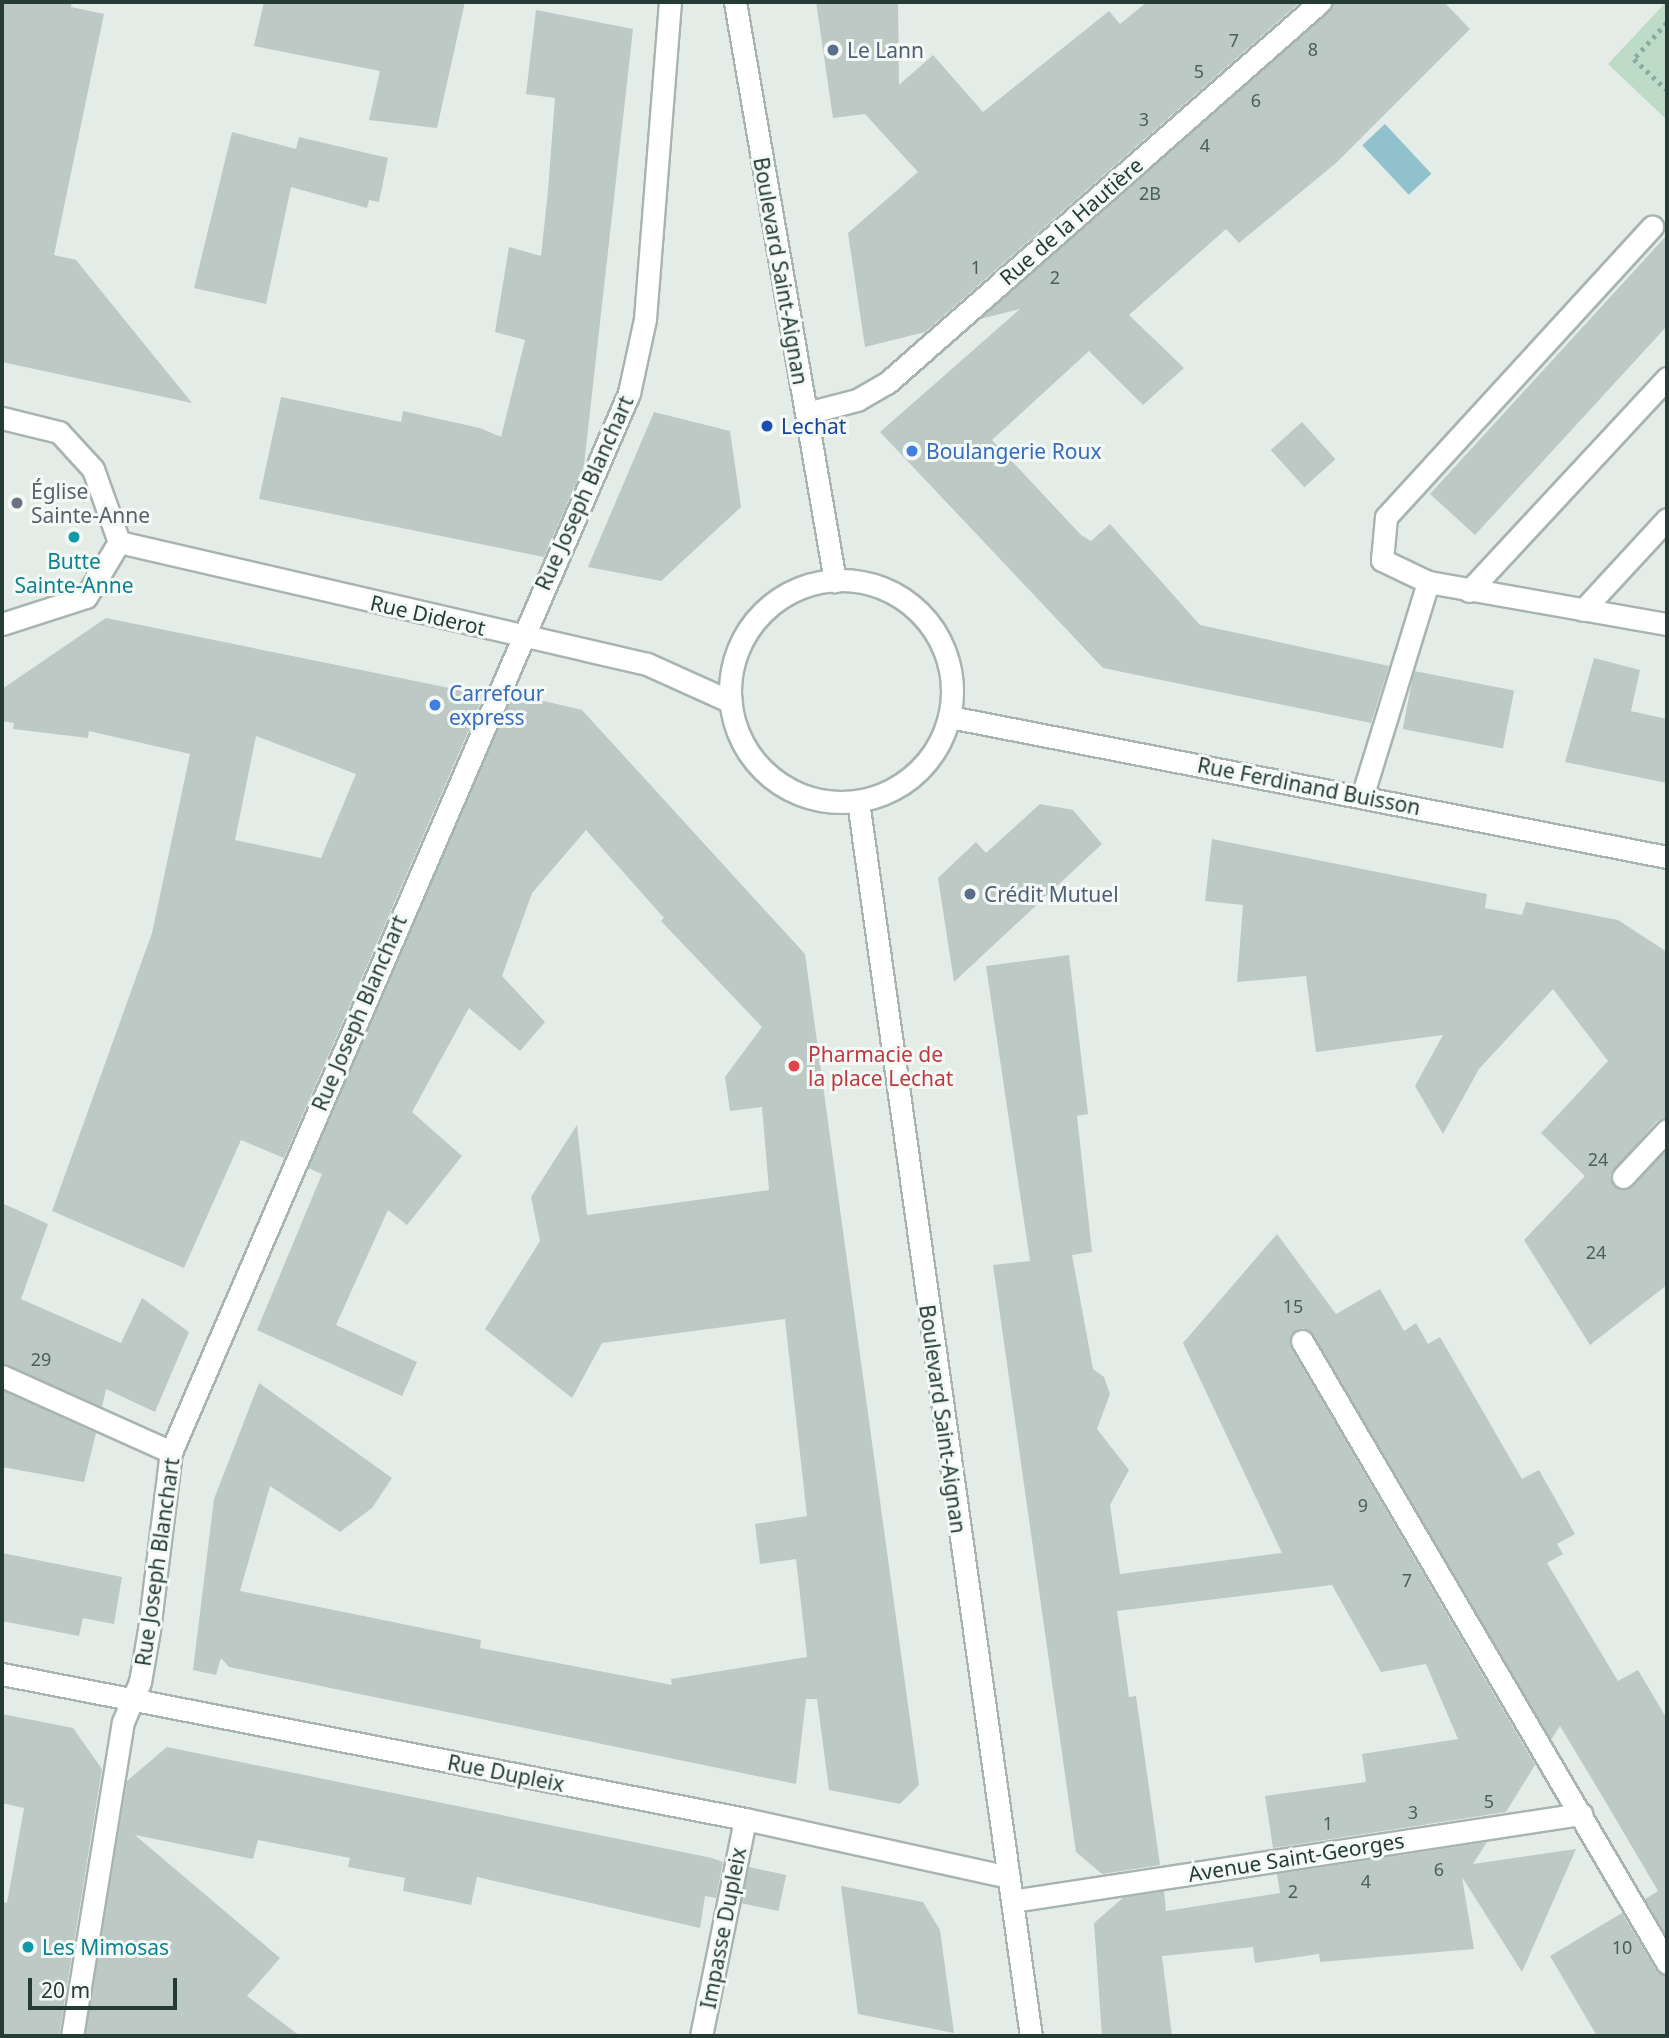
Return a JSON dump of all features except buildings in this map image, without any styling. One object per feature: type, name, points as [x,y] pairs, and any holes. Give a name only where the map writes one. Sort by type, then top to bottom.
[{"type":"street","name":"Rue Joseph Blanchart","points":[[72,2036],[123,1722],[132,1701],[149,1630],[171,1452],[520,636],[629,393],[645,319],[670,2]]},
{"type":"street","name":"Boulevard Saint-Aignan","points":[[735,2],[835,580]]},
{"type":"street","name":"Rue de la Hautière","points":[[807,413],[857,400],[887,383],[1320,2]]},
{"type":"street","points":[[1652,227],[1386,517],[1382,560],[1428,582],[1667,624]]},
{"type":"street","points":[[1469,591],[1667,378]]},
{"type":"street","points":[[2,418],[59,432],[93,469],[119,542],[86,597],[2,624]]},
{"type":"street","points":[[1583,610],[1667,519]]},
{"type":"street","name":"Rue Diderot","points":[[119,542],[647,664],[731,702]]},
{"type":"street","points":[[835,580],[885,590],[929,623],[950,666],[950,716],[940,742],[915,774],[888,792],[858,801],[816,799],[774,780],[745,746],[731,702],[737,655],[756,621],[789,594],[835,580]]},
{"type":"street","points":[[1362,797],[1428,582]]},
{"type":"street","name":"Rue Ferdinand Buisson","points":[[950,716],[1667,858]]},
{"type":"street","name":"Boulevard Saint-Aignan","points":[[858,801],[1031,2036]]},
{"type":"street","points":[[1623,1177],[1667,1130]]},
{"type":"street","points":[[1302,1341],[1667,1963]]},
{"type":"street","points":[[2,1376],[171,1452]]},
{"type":"street","name":"Rue Dupleix","points":[[2,1674],[745,1819],[1009,1877]]},
{"type":"street","name":"Avenue Saint-Georges","points":[[1012,1900],[1581,1814]]},
{"type":"street","name":"Impasse Dupleix","points":[[701,2036],[745,1819]]},
{"type":"path","points":[[1667,23],[1634,59],[1667,90]]},
{"type":"green space","points":[[1667,2],[1667,120],[1608,64]]},
{"type":"water","points":[[1385,124],[1431,174],[1409,195],[1362,145]]},
{"type":"place","name":"Le Lann","points":[[833,50]]},
{"type":"place","name":"Lechat","points":[[767,426]]},
{"type":"place","name":"Boulangerie Roux","points":[[912,451]]},
{"type":"place","name":"Église Sainte-Anne","points":[[17,503]]},
{"type":"place","name":"Butte Sainte-Anne","points":[[74,537]]},
{"type":"place","name":"Carrefour express","points":[[435,705]]},
{"type":"place","name":"Crédit Mutuel","points":[[970,894]]},
{"type":"place","name":"Pharmacie de la place Lechat","points":[[794,1066]]},
{"type":"place","name":"Les Mimosas","points":[[28,1947]]}]
